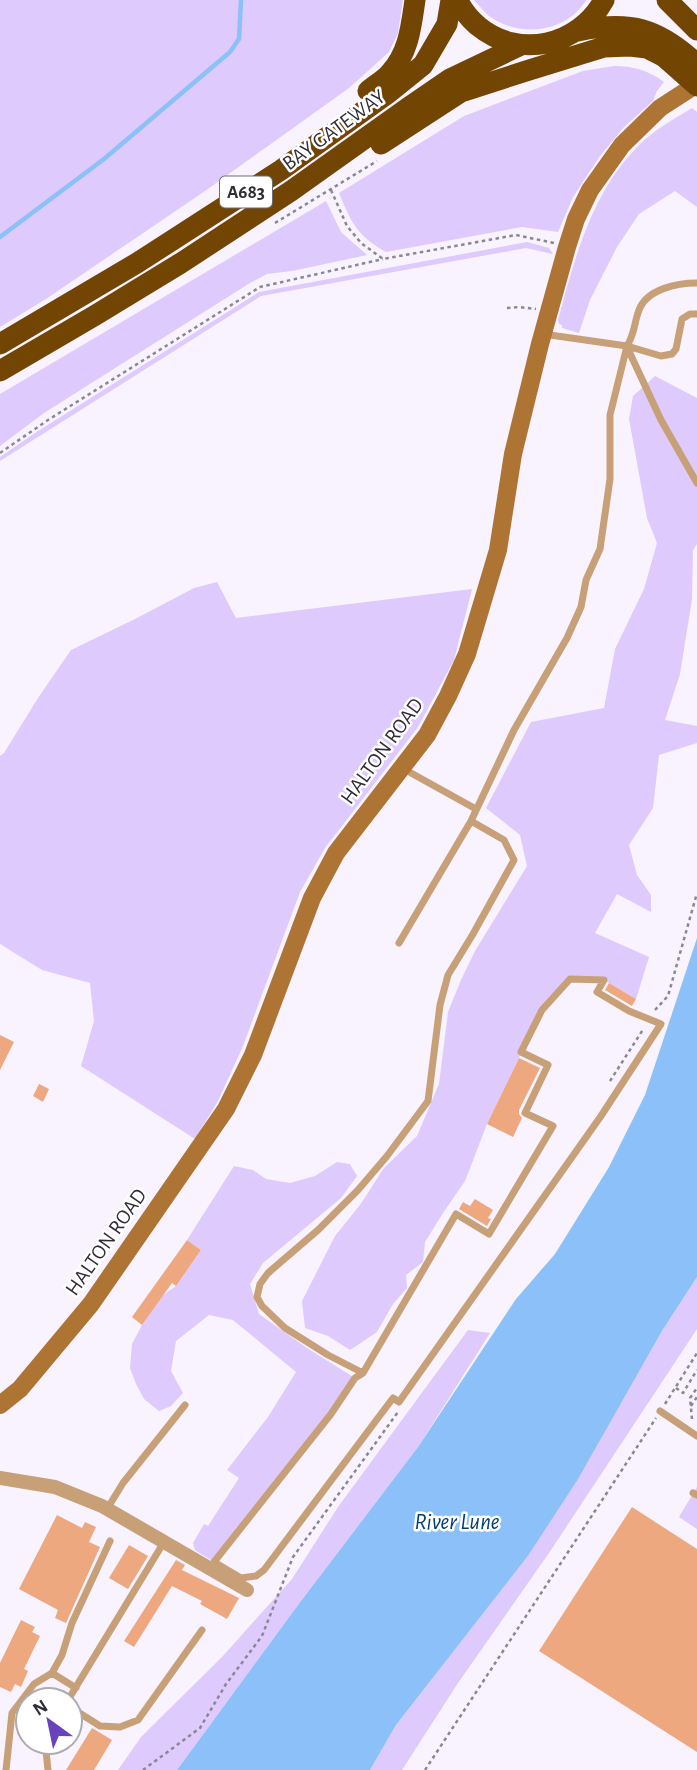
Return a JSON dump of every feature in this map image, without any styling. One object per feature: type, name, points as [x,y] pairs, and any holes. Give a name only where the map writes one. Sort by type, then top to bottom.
[{"type":"highway","points":[[45,318],[275,159],[389,75],[410,37],[415,0]]},
{"type":"highway","name":"BAY GATEWAY","points":[[0,344],[137,264],[281,170],[387,94],[423,65],[447,24],[451,0]]},
{"type":"highway","points":[[458,0],[471,20],[486,32],[521,45],[541,45],[601,26],[644,30],[670,41],[671,52],[697,85]]},
{"type":"highway","points":[[576,32],[592,19],[604,0]]},
{"type":"highway","points":[[667,0],[697,30]]},
{"type":"highway","name":"BAY GATEWAY","points":[[0,371],[94,316],[291,191],[450,79],[521,45]]},
{"type":"highway","points":[[181,262],[297,199],[461,92],[604,47],[630,46],[671,52],[697,64]]},
{"type":"street","name":"HALTON ROAD","points":[[0,1405],[20,1389],[92,1304],[226,1109],[253,1055],[312,898],[336,853],[426,735],[448,696],[467,654],[498,551],[513,454],[573,228],[590,190],[622,145],[660,108],[697,85]]},
{"type":"street","points":[[0,1478],[55,1487],[107,1508],[247,1590]]},
{"type":"lane","points":[[399,943],[471,821],[514,730],[567,638],[580,607],[586,580],[600,549],[610,479],[610,415],[626,346],[634,335],[639,309],[644,300],[670,286],[697,283]]},
{"type":"lane","points":[[543,334],[626,346],[661,356],[672,354],[676,349],[682,319],[690,314],[697,314]]},
{"type":"lane","points":[[626,346],[661,420],[697,483]]},
{"type":"lane","points":[[401,768],[476,808]]},
{"type":"lane","points":[[363,1373],[285,1328],[262,1306],[257,1297],[260,1284],[268,1273],[318,1230],[358,1190],[428,1101],[440,1005],[448,975],[514,860],[505,840],[471,821]]},
{"type":"lane","points":[[570,979],[604,980],[597,992],[629,1011],[661,1024],[601,1116],[399,1402],[393,1398],[264,1570],[256,1576],[241,1578],[214,1562],[331,1414],[355,1378],[363,1373],[456,1214],[489,1234],[553,1126],[525,1113],[548,1065],[522,1052],[542,1010],[570,979]]},
{"type":"lane","points":[[107,1508],[123,1483],[185,1405]]},
{"type":"lane","points":[[660,1412],[695,1434]]},
{"type":"lane","points":[[6,1770],[12,1713],[34,1684],[52,1673],[62,1656],[72,1623],[110,1541]]},
{"type":"lane","points":[[77,1686],[164,1542]]},
{"type":"lane","points":[[84,1716],[100,1726],[120,1727],[138,1720],[202,1630]]},
{"type":"lane","points":[[52,1673],[73,1686]]},
{"type":"path","points":[[383,258],[361,243],[347,226],[331,190],[386,156]]},
{"type":"path","points":[[0,453],[48,420],[260,288],[383,258],[516,235],[560,244]]},
{"type":"path","points":[[507,308],[549,311]]},
{"type":"path","points":[[425,1770],[697,1353]]},
{"type":"path","points":[[675,1388],[683,1393],[697,1370]]},
{"type":"path","points":[[695,1434],[690,1398],[697,1388]]},
{"type":"path","points":[[691,1406],[697,1397]]},
{"type":"path","points":[[144,1770],[200,1728],[226,1684],[262,1636]]},
{"type":"shaded area","points":[[0,0],[403,0],[398,33],[389,52],[349,88],[205,191],[0,327]]},
{"type":"shaded area","points":[[474,0],[587,0],[563,22],[542,29],[520,29],[499,22]]},
{"type":"shaded area","points":[[614,66],[640,70],[664,82],[653,101],[624,127],[600,156],[573,197],[558,232],[522,227],[386,252],[368,240],[351,220],[339,193],[464,116],[583,71]]},
{"type":"shaded area","points":[[692,108],[697,112],[697,207],[675,191],[639,214],[617,247],[590,300],[579,333],[562,328],[558,320],[571,273],[587,226],[609,183],[639,145]]},
{"type":"shaded area","points":[[326,201],[341,232],[367,255],[267,274],[44,413],[0,446],[0,394]]},
{"type":"shaded area","points":[[527,242],[549,248],[553,254],[526,248],[261,296],[0,461],[0,457],[35,433],[259,292]]},
{"type":"shaded area","points":[[655,376],[697,398],[697,544],[693,550],[692,599],[680,674],[665,720],[697,726],[697,743],[659,755],[653,808],[629,845],[637,875],[651,895],[651,912],[617,894],[595,933],[649,957],[636,999],[604,980],[570,979],[542,1010],[487,1124],[465,1181],[425,1242],[423,1262],[406,1275],[407,1288],[393,1304],[377,1332],[350,1350],[328,1336],[305,1328],[302,1301],[335,1236],[360,1205],[384,1168],[417,1136],[439,1084],[448,1012],[461,980],[475,951],[527,866],[520,835],[486,808],[531,722],[604,708],[615,649],[644,589],[657,543],[647,518],[629,419],[633,396]]},
{"type":"shaded area","points":[[217,582],[236,618],[472,589],[454,660],[418,727],[325,848],[300,892],[243,1046],[218,1101],[195,1139],[81,1066],[94,1021],[90,983],[42,970],[0,944],[0,756],[71,650],[194,588]]},
{"type":"shaded area","points":[[337,1162],[350,1164],[357,1176],[341,1198],[263,1263],[250,1284],[259,1314],[355,1378],[214,1562],[195,1550],[193,1543],[204,1524],[208,1526],[239,1478],[227,1470],[268,1417],[296,1372],[233,1320],[209,1315],[176,1341],[171,1371],[183,1393],[171,1406],[159,1411],[144,1399],[136,1384],[130,1368],[132,1344],[163,1295],[176,1286],[201,1250],[187,1240],[234,1166],[253,1170],[266,1179],[290,1183],[315,1176]]},
{"type":"shaded area","points":[[697,1277],[697,1329],[549,1553],[458,1683],[402,1770],[370,1770],[396,1725],[528,1556],[578,1478],[662,1331]]},
{"type":"shaded area","points":[[468,1330],[490,1333],[418,1447],[177,1770],[118,1770],[141,1737],[222,1657],[292,1579],[338,1507]]},
{"type":"shaded area","points":[[697,1487],[697,1529],[679,1517]]},
{"type":"water","name":"River Lune","points":[[697,938],[697,1277],[662,1331],[578,1479],[528,1556],[396,1725],[370,1770],[177,1770],[418,1447],[516,1299],[555,1254],[609,1167],[645,1095]]},
{"type":"building","points":[[609,983],[636,999],[632,1006],[605,990]]},
{"type":"building","points":[[0,1035],[14,1042],[0,1070]]},
{"type":"building","points":[[519,1058],[540,1068],[519,1110],[522,1118],[513,1137],[487,1124]]},
{"type":"building","points":[[39,1084],[49,1089],[43,1102],[33,1096]]},
{"type":"building","points":[[475,1199],[493,1210],[487,1226],[459,1209],[463,1202],[470,1206]]},
{"type":"building","points":[[187,1240],[201,1250],[176,1286],[172,1283],[142,1325],[132,1317]]},
{"type":"building","points":[[632,1507],[697,1549],[697,1752],[539,1651]]},
{"type":"building","points":[[57,1515],[82,1528],[85,1522],[96,1527],[89,1542],[100,1547],[66,1623],[55,1618],[58,1610],[19,1589]]},
{"type":"building","points":[[129,1545],[148,1556],[128,1589],[109,1578]]},
{"type":"building","points":[[176,1560],[185,1565],[182,1570],[239,1598],[227,1619],[200,1604],[202,1601],[172,1586],[134,1647],[124,1641]]},
{"type":"building","points":[[21,1620],[35,1627],[32,1632],[40,1636],[24,1669],[28,1671],[21,1686],[15,1684],[11,1692],[0,1687],[0,1663]]},
{"type":"building","points":[[92,1728],[112,1740],[94,1770],[66,1770],[75,1756],[84,1756],[84,1741]]},
{"type":"waterway","points":[[0,237],[104,159],[230,52],[239,39],[241,0]]}]
